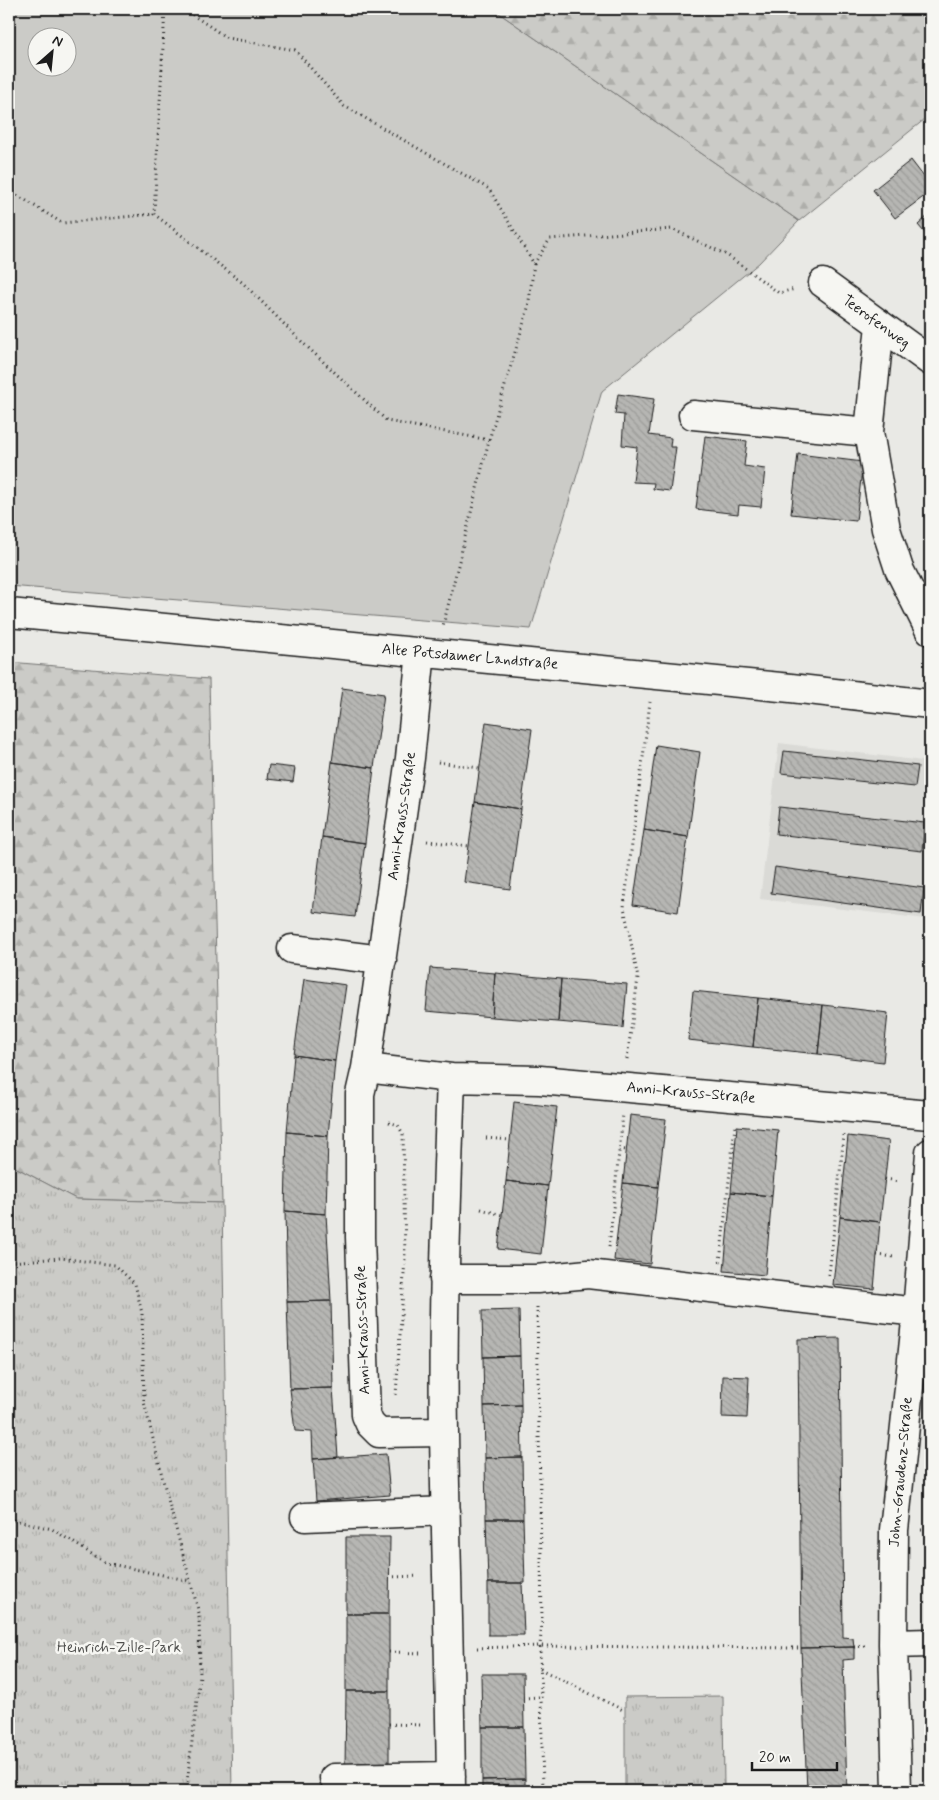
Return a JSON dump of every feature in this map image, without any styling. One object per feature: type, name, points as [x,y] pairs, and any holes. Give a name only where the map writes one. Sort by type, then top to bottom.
[{"type":"street","name":"Teerofenweg","points":[[822,283],[930,360]]},
{"type":"street","points":[[880,325],[869,432],[886,529],[899,569],[930,630]]},
{"type":"street","points":[[693,415],[869,432]]},
{"type":"street","name":"Alte Potsdamer Landstraße","points":[[9,613],[791,688],[930,704]]},
{"type":"street","name":"Anni-Krauss-Straße","points":[[428,653],[410,758],[366,1068],[360,1094],[360,1237],[366,1415],[370,1424],[379,1433],[444,1432]]},
{"type":"street","points":[[292,948],[382,960]]},
{"type":"street","name":"Anni-Krauss-Straße","points":[[366,1068],[451,1078],[540,1080],[623,1099],[930,1115]]},
{"type":"street","points":[[334,1778],[451,1783],[450,1649],[444,1432],[444,1278],[451,1078]]},
{"type":"street","name":"John-Graudenz-Straße","points":[[897,1791],[894,1530],[917,1312],[930,1153]]},
{"type":"street","points":[[444,1278],[537,1279],[588,1274],[917,1312]]},
{"type":"street","points":[[305,1517],[446,1511]]},
{"type":"street","points":[[894,1644],[930,1644]]},
{"type":"path","points":[[154,214],[165,9]]},
{"type":"path","points":[[184,9],[227,38],[295,50],[344,106],[489,189],[534,264]]},
{"type":"path","points":[[9,190],[62,223],[154,214],[243,282],[302,342],[387,421],[489,440]]},
{"type":"path","points":[[428,653],[528,308],[534,264],[550,239],[672,229],[728,255],[779,293],[822,283]]},
{"type":"path","points":[[606,1276],[623,1099],[638,978],[624,908],[654,675]]},
{"type":"path","points":[[410,758],[479,768]]},
{"type":"path","points":[[399,838],[468,846]]},
{"type":"path","points":[[360,1115],[398,1125],[403,1134],[405,1260],[393,1433]]},
{"type":"path","points":[[716,1289],[735,1121]]},
{"type":"path","points":[[827,1302],[845,1131]]},
{"type":"path","points":[[486,1138],[510,1140]]},
{"type":"path","points":[[619,1149],[626,1150]]},
{"type":"path","points":[[885,1179],[905,1182]]},
{"type":"path","points":[[481,1209],[502,1215]]},
{"type":"path","points":[[611,1223],[618,1223]]},
{"type":"path","points":[[877,1255],[897,1257]]},
{"type":"path","points":[[9,1262],[60,1258],[115,1265],[135,1284],[142,1313],[144,1402],[199,1613],[200,1675],[186,1791]]},
{"type":"path","points":[[537,1279],[542,1621],[540,1697],[543,1791]]},
{"type":"path","points":[[9,1520],[52,1529],[106,1563],[190,1581]]},
{"type":"path","points":[[390,1577],[422,1576]]},
{"type":"path","points":[[450,1649],[540,1646],[801,1648]]},
{"type":"path","points":[[389,1652],[423,1653]]},
{"type":"path","points":[[540,1669],[625,1711]]},
{"type":"path","points":[[523,1698],[540,1697]]},
{"type":"path","points":[[389,1724],[424,1725]]},
{"type":"path","points":[[9,1783],[12,1791]]},
{"type":"shaded area","points":[[779,743],[930,762],[930,887],[926,919],[760,899]]},
{"type":"green space","points":[[9,9],[493,9],[799,221],[759,263],[602,391],[531,629],[9,586]]},
{"type":"green space","points":[[493,9],[930,9],[930,115],[799,221]]},
{"type":"green space","points":[[9,662],[209,679],[222,1203],[76,1199],[9,1164]]},
{"type":"green space","name":"Heinrich-Zille-Park","points":[[9,1164],[76,1199],[222,1203],[232,1791],[9,1791]]},
{"type":"green space","points":[[723,1696],[724,1791],[625,1791],[625,1697]]},
{"type":"building","points":[[911,160],[930,185],[930,192],[895,218],[873,190]]},
{"type":"building","points":[[930,214],[930,239],[918,225]]},
{"type":"building","points":[[618,394],[654,399],[649,435],[671,438],[670,447],[676,447],[670,491],[653,489],[654,483],[633,482],[637,447],[622,445],[624,415],[615,414]]},
{"type":"building","points":[[705,436],[747,441],[744,466],[765,469],[761,507],[739,505],[738,514],[696,509]]},
{"type":"building","points":[[798,454],[863,462],[856,521],[791,514]]},
{"type":"building","points":[[342,688],[384,694],[374,768],[332,762]]},
{"type":"building","points":[[486,722],[532,729],[521,809],[475,802]]},
{"type":"building","points":[[656,745],[700,752],[688,837],[644,830]]},
{"type":"building","points":[[784,751],[918,766],[915,787],[781,773]]},
{"type":"building","points":[[332,762],[374,768],[365,843],[322,837]]},
{"type":"building","points":[[269,765],[295,768],[293,782],[267,779]]},
{"type":"building","points":[[475,802],[521,809],[510,889],[464,882]]},
{"type":"building","points":[[779,807],[925,823],[922,851],[776,834]]},
{"type":"building","points":[[644,830],[688,837],[678,912],[633,905]]},
{"type":"building","points":[[322,837],[365,843],[355,917],[313,912]]},
{"type":"building","points":[[775,867],[924,888],[921,914],[771,893]]},
{"type":"building","points":[[430,968],[495,973],[492,1017],[426,1011]]},
{"type":"building","points":[[495,973],[561,979],[558,1022],[492,1017]]},
{"type":"building","points":[[304,979],[346,985],[335,1061],[294,1055]]},
{"type":"building","points":[[561,979],[627,984],[623,1028],[558,1022]]},
{"type":"building","points":[[693,991],[758,998],[753,1047],[688,1040]]},
{"type":"building","points":[[758,998],[823,1005],[818,1054],[753,1047]]},
{"type":"building","points":[[823,1005],[888,1013],[883,1062],[818,1054]]},
{"type":"building","points":[[294,1055],[335,1061],[328,1136],[287,1132]]},
{"type":"building","points":[[514,1102],[557,1107],[548,1186],[506,1181]]},
{"type":"building","points":[[630,1115],[666,1119],[658,1187],[623,1183]]},
{"type":"building","points":[[737,1126],[778,1130],[772,1196],[731,1192]]},
{"type":"building","points":[[287,1132],[328,1136],[326,1214],[285,1211]]},
{"type":"building","points":[[848,1136],[889,1141],[880,1222],[840,1217]]},
{"type":"building","points":[[506,1181],[548,1186],[541,1254],[498,1249]]},
{"type":"building","points":[[623,1183],[658,1187],[650,1264],[614,1260]]},
{"type":"building","points":[[731,1192],[772,1196],[765,1275],[724,1271]]},
{"type":"building","points":[[285,1211],[326,1214],[331,1301],[287,1302]]},
{"type":"building","points":[[840,1217],[880,1222],[874,1289],[833,1285]]},
{"type":"building","points":[[331,1301],[333,1388],[290,1389],[287,1302]]},
{"type":"building","points":[[519,1310],[520,1356],[483,1357],[482,1311]]},
{"type":"building","points":[[840,1338],[843,1637],[853,1638],[854,1647],[801,1648],[798,1339]]},
{"type":"building","points":[[520,1356],[521,1405],[484,1406],[483,1357]]},
{"type":"building","points":[[723,1376],[749,1377],[747,1418],[722,1417]]},
{"type":"building","points":[[333,1388],[338,1457],[313,1459],[312,1432],[295,1431],[290,1389]]},
{"type":"building","points":[[521,1405],[522,1457],[485,1458],[484,1406]]},
{"type":"building","points":[[386,1454],[390,1495],[316,1501],[313,1459]]},
{"type":"building","points":[[522,1457],[523,1519],[486,1519],[485,1458]]},
{"type":"building","points":[[486,1519],[523,1519],[525,1583],[488,1583]]},
{"type":"building","points":[[346,1537],[390,1537],[389,1614],[346,1614]]},
{"type":"building","points":[[488,1583],[522,1583],[524,1635],[488,1635]]},
{"type":"building","points":[[346,1614],[389,1614],[389,1691],[346,1691]]},
{"type":"building","points":[[854,1647],[854,1659],[843,1660],[847,1791],[807,1791],[801,1648]]},
{"type":"building","points":[[481,1674],[523,1674],[524,1727],[482,1727]]},
{"type":"building","points":[[346,1691],[389,1691],[389,1768],[345,1768]]},
{"type":"building","points":[[482,1727],[524,1727],[525,1779],[482,1780]]},
{"type":"building","points":[[525,1779],[525,1791],[482,1791],[482,1780]]}]
